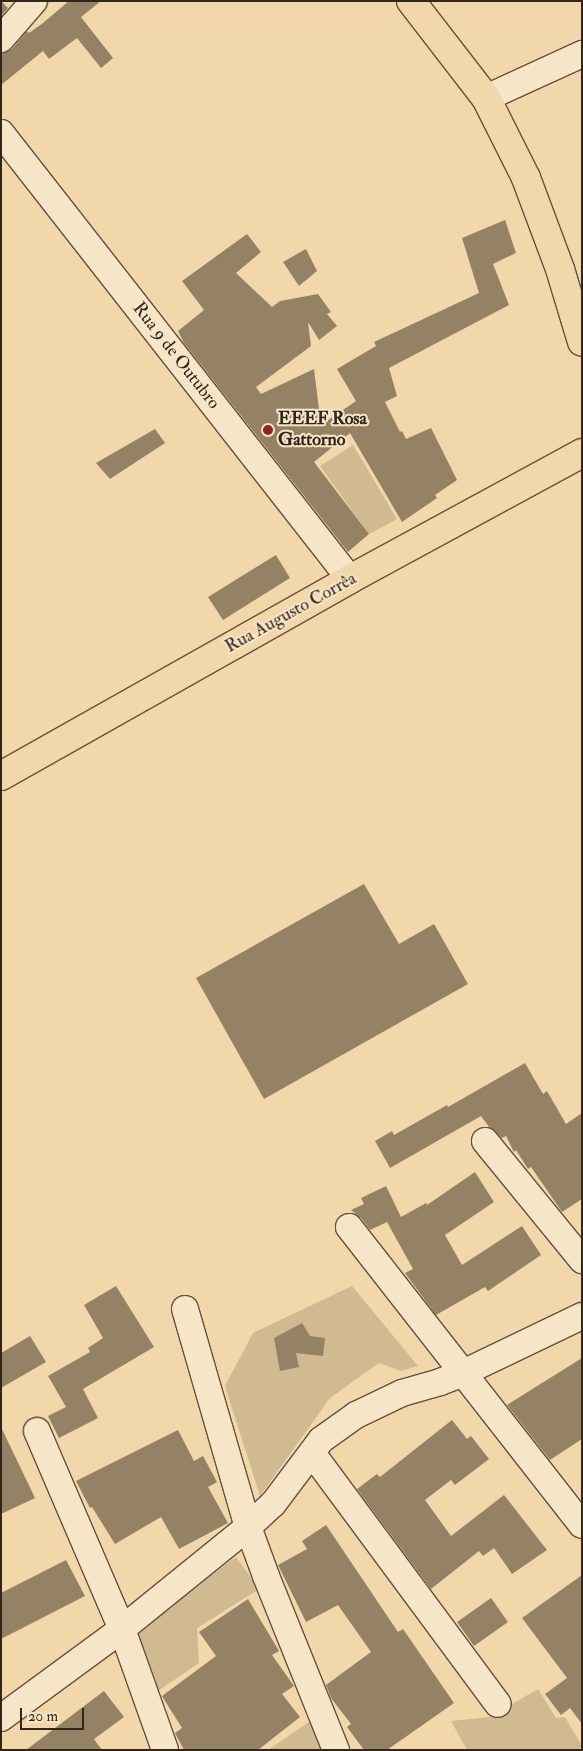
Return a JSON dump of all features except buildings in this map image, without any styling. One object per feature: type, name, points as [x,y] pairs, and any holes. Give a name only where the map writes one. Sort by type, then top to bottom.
[{"type":"main road","points":[[411,1],[486,98],[526,178],[560,269],[582,342]]},
{"type":"main road","name":"Rua Augusto Corrêa","points":[[2,773],[350,579],[582,453]]},
{"type":"street","points":[[1,39],[34,1]]},
{"type":"street","points":[[486,98],[582,54]]},
{"type":"street","name":"Rua 9 de Outubro","points":[[1,134],[350,579]]},
{"type":"street","points":[[485,1141],[582,1260]]},
{"type":"street","points":[[349,1227],[582,1525]]},
{"type":"street","points":[[185,1309],[248,1527],[336,1750]]},
{"type":"street","points":[[1,1718],[122,1629],[248,1527],[273,1504],[321,1440],[356,1415],[402,1393],[463,1373],[582,1316]]},
{"type":"street","points":[[37,1431],[122,1629],[166,1750]]},
{"type":"street","points":[[312,1453],[498,1704]]},
{"type":"shaded area","points":[[353,445],[397,519],[369,534],[320,466]]},
{"type":"shaded area","points":[[352,1286],[418,1366],[401,1371],[379,1363],[330,1398],[260,1496],[225,1386],[253,1333]]},
{"type":"shaded area","points":[[236,1557],[259,1589],[197,1628],[199,1663],[158,1691],[131,1634]]},
{"type":"shaded area","points":[[538,1689],[556,1718],[565,1717],[582,1746],[577,1750],[467,1750],[451,1721],[490,1717]]},
{"type":"shaded area","points":[[312,1720],[323,1750],[268,1750]]},
{"type":"place","name":"EEEF Rosa Gattorno","points":[[268,430]]}]
